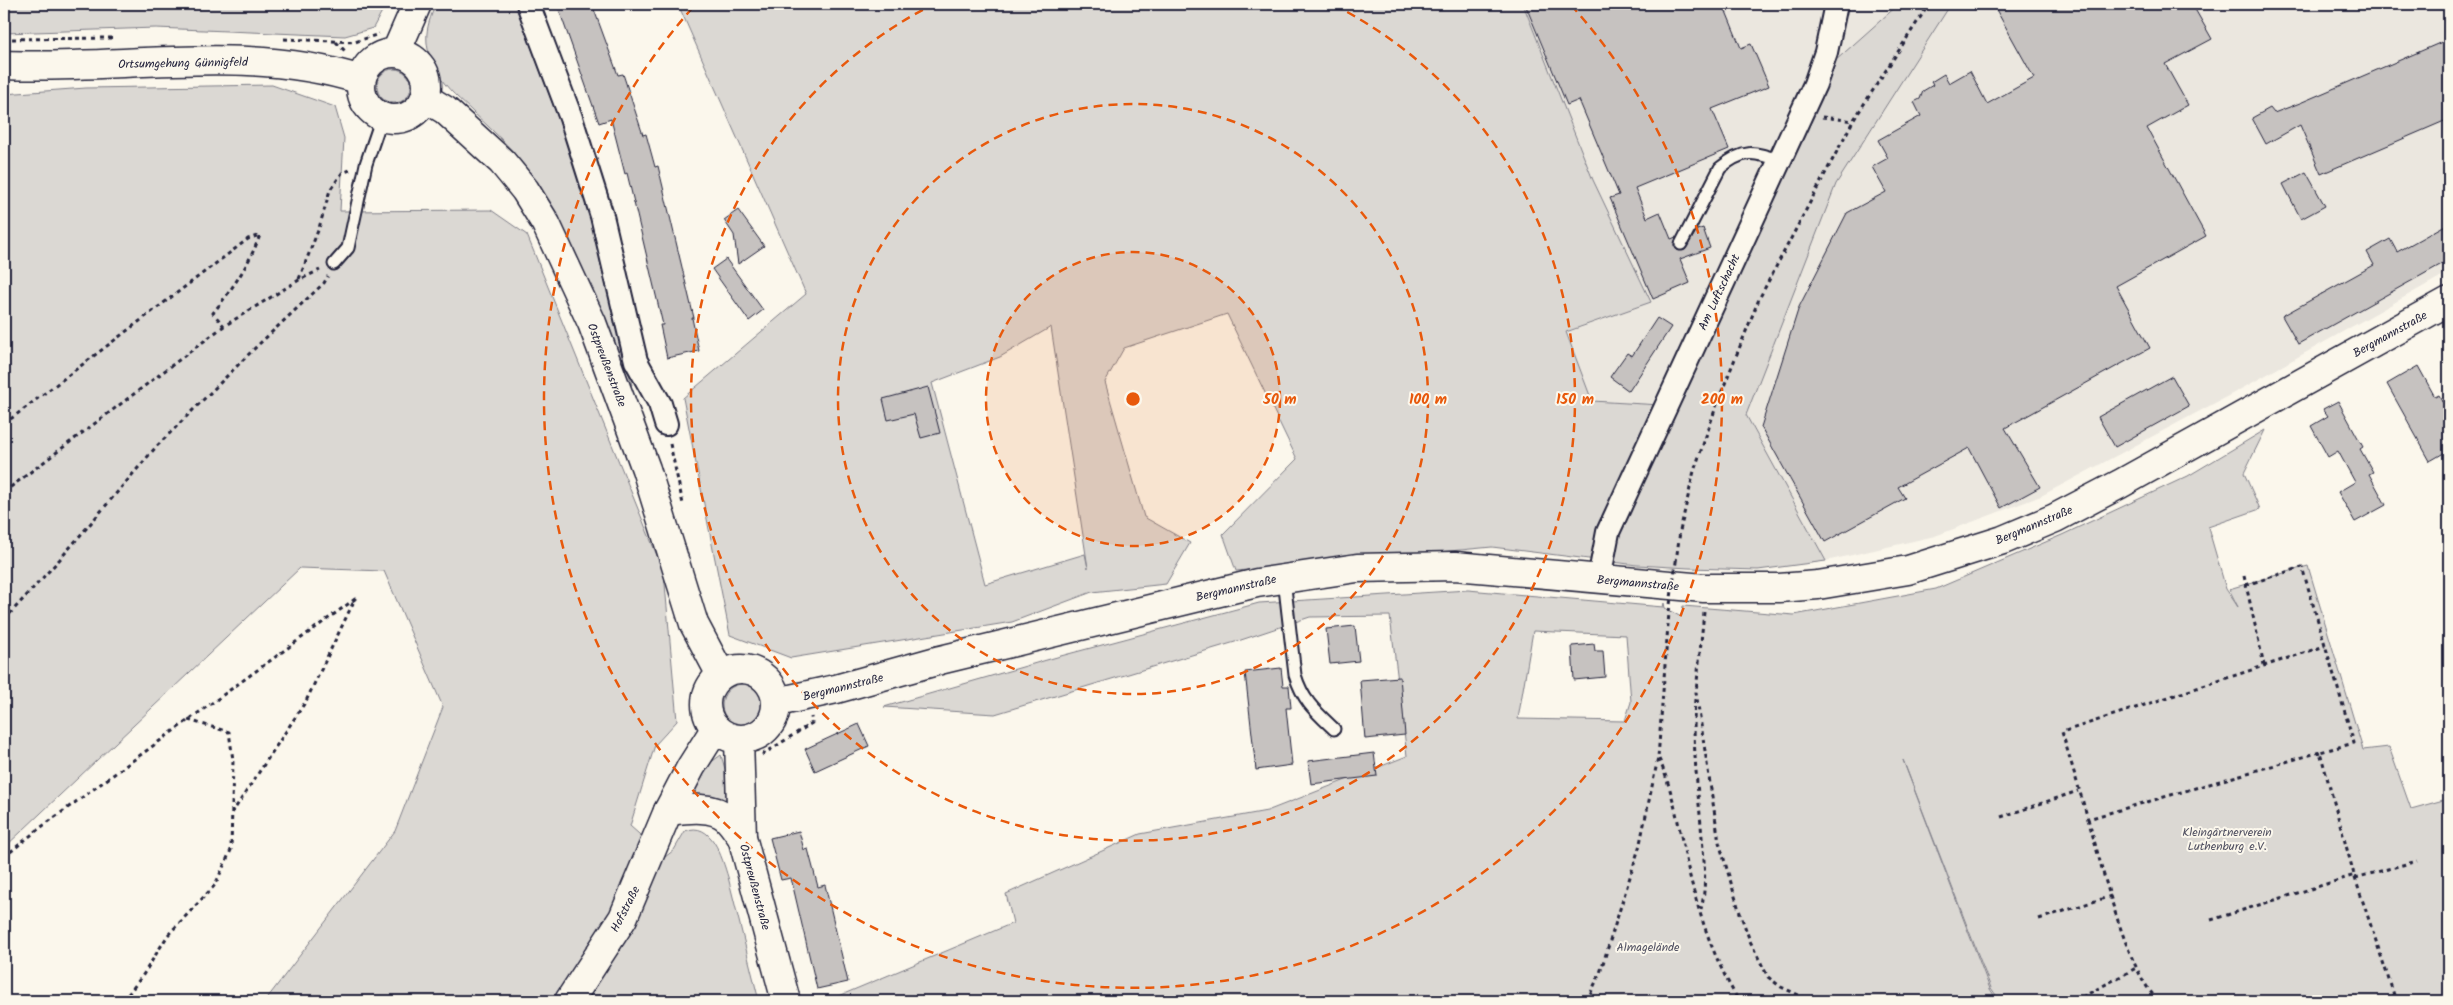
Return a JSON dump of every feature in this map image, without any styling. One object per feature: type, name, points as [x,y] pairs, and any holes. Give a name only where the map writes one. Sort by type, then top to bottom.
[{"type":"street","points":[[396,52],[417,4]]},
{"type":"street","points":[[528,4],[571,118],[602,216],[636,361],[660,404],[666,424]]},
{"type":"street","name":"Am Luftschacht","points":[[1599,579],[1608,532],[1801,115],[1826,52],[1836,4]]},
{"type":"street","points":[[396,52],[415,60],[422,68],[427,88],[425,98],[420,107],[407,116],[392,119],[382,117],[372,111],[364,102],[361,80],[364,70],[377,57],[396,52]]},
{"type":"street","name":"Ortsumgehung Günnigfeld","points":[[4,65],[203,60],[272,63],[337,73],[361,80]]},
{"type":"street","name":"Ostpreußenstraße","points":[[425,98],[445,110],[502,162],[525,190],[546,224],[592,324],[646,469],[694,624],[721,675]]},
{"type":"street","name":"Bergmannstraße","points":[[777,702],[1284,577],[1357,568],[1455,566],[1704,588],[1779,588],[1858,579],[1908,570],[2003,540],[2055,518],[2120,484],[2449,301]]},
{"type":"street","points":[[741,669],[762,675],[775,692],[777,702],[776,714],[771,725],[752,739],[740,740],[730,738],[715,729],[708,718],[706,707],[707,695],[712,684],[721,675],[730,670],[741,669]]},
{"type":"street","name":"Hofstraße","points":[[569,1001],[623,918],[668,812],[691,767],[715,729]]},
{"type":"street","name":"Ostpreußenstraße","points":[[740,740],[742,838],[786,1001]]},
{"type":"street","points":[[668,812],[692,808],[718,814],[726,817],[742,838]]},
{"type":"lane","points":[[334,264],[348,248],[366,164],[382,117]]},
{"type":"lane","points":[[1681,244],[1720,168],[1730,160],[1752,152],[1780,161]]},
{"type":"lane","points":[[1284,577],[1297,681],[1308,705],[1334,730]]},
{"type":"path","points":[[1587,1001],[1600,973],[1639,848],[1658,758],[1669,612],[1680,531],[1694,471],[1718,401],[1756,308],[1853,121],[1929,4]]},
{"type":"path","points":[[1801,115],[1853,121]]},
{"type":"path","points":[[299,280],[320,228],[330,190],[342,173],[366,164]]},
{"type":"path","points":[[4,424],[248,239],[260,235],[252,256],[231,291],[213,314],[224,326]]},
{"type":"path","points":[[4,492],[224,326],[299,280],[334,264]]},
{"type":"path","points":[[4,620],[60,559],[156,447],[258,345],[324,283],[334,264]]},
{"type":"path","points":[[2088,819],[2354,743],[2302,567],[2246,586]]},
{"type":"path","points":[[2244,576],[2264,665]]},
{"type":"path","points":[[1700,910],[1706,882],[1693,723],[1704,620],[1704,588]]},
{"type":"path","points":[[4,858],[40,828],[355,599],[306,701],[232,813]]},
{"type":"path","points":[[2158,1001],[2153,997],[2136,968],[2127,947],[2078,791],[2062,732],[2325,646]]},
{"type":"path","points":[[1696,692],[1719,842],[1750,941],[1768,977],[1781,987],[1812,1001]]},
{"type":"path","points":[[124,1001],[168,935],[215,885],[231,850],[233,760],[229,732],[188,720]]},
{"type":"path","points":[[740,768],[812,723]]},
{"type":"path","points":[[2320,752],[2355,876],[2396,1001]]},
{"type":"path","points":[[1658,758],[1670,784],[1693,889],[1709,941],[1736,1000]]},
{"type":"path","points":[[2001,817],[2078,791]]},
{"type":"path","points":[[2211,920],[2355,876],[2417,860]]},
{"type":"path","points":[[2039,919],[2111,896]]},
{"type":"path","points":[[2075,1001],[2136,968]]},
{"type":"shaded area","points":[[1523,4],[2449,4],[2449,272],[2241,389],[2041,496],[1935,536],[1826,561],[1746,415],[1678,406],[1592,401],[1566,333],[1651,302],[1593,180]]},
{"type":"green space","points":[[4,4],[386,4],[373,28],[345,36],[156,28],[4,33]]},
{"type":"green space","points":[[436,4],[515,4],[564,134],[586,202],[632,385],[629,385],[587,279],[549,202],[528,169],[450,89],[432,63],[427,46],[427,30]]},
{"type":"green space","points":[[678,4],[1523,4],[1593,180],[1651,302],[1566,332],[1592,401],[1678,406],[1835,61],[1899,4],[1951,4],[1836,184],[1746,415],[1826,561],[1758,570],[1689,568],[1637,565],[1492,547],[1236,571],[1223,534],[1297,459],[1227,314],[1124,348],[1105,382],[1144,517],[1190,543],[1166,584],[1092,592],[1012,622],[791,658],[730,635],[683,398],[806,294]],"holes":[[[1051,327],[1088,568],[1085,554],[985,584],[932,383],[1000,357]]]},
{"type":"green space","points":[[394,69],[401,70],[406,74],[410,79],[410,93],[406,98],[401,102],[394,103],[387,102],[382,98],[378,93],[377,86],[378,79],[382,74],[387,70]]},
{"type":"green space","points":[[272,85],[335,107],[344,138],[340,211],[491,210],[527,235],[664,573],[677,721],[655,745],[630,826],[665,857],[674,850],[685,831],[694,829],[702,831],[709,836],[723,860],[759,1001],[265,1001],[395,831],[443,707],[384,571],[300,568],[4,848],[4,94],[86,88]]},
{"type":"green space","points":[[2265,430],[2244,473],[2260,509],[2208,527],[2226,589],[2238,607],[2229,589],[2308,566],[2363,750],[2389,747],[2411,809],[2447,799],[2449,806],[2449,1001],[2000,1001],[1991,988],[1903,760],[1990,989],[1998,1001],[827,1001],[1013,923],[1006,894],[1140,834],[1267,811],[1407,756],[1390,616],[1310,617],[1235,642],[995,714],[884,707],[1057,657],[1259,603],[1468,590],[1663,607],[1664,603],[1665,608],[1681,617],[1683,606],[1794,615],[1936,589],[2062,535],[2188,476]],"holes":[[[1533,631],[1626,635],[1631,702],[1625,721],[1518,719]]]},
{"type":"green space","points":[[747,684],[755,687],[761,693],[764,705],[761,717],[755,723],[739,726],[731,723],[725,717],[722,701],[725,693],[731,687]]},
{"type":"green space","points":[[721,755],[725,769],[726,802],[691,795],[710,763]]},
{"type":"building","points":[[557,4],[592,4],[618,75],[623,74],[643,135],[646,134],[655,167],[658,166],[694,318],[692,318],[699,351],[667,358],[660,325],[663,325],[627,173],[625,174],[611,119],[599,123]]},
{"type":"building","points":[[1525,4],[1723,4],[1741,48],[1751,44],[1769,86],[1712,109],[1729,149],[1635,188],[1647,218],[1660,212],[1671,239],[1676,237],[1674,245],[1677,250],[1685,250],[1697,230],[1703,228],[1710,248],[1680,259],[1690,283],[1653,299],[1610,198],[1619,195],[1579,100],[1567,105]]},
{"type":"building","points":[[1993,4],[2192,4],[2212,39],[2165,64],[2188,105],[2147,128],[2206,236],[2116,286],[2150,348],[2005,428],[2040,487],[2001,508],[1969,448],[1898,487],[1905,498],[1825,542],[1761,427],[1799,307],[1847,213],[1886,192],[1872,167],[1888,158],[1878,140],[1921,116],[1914,102],[1920,99],[1923,91],[1933,85],[1931,82],[1944,74],[1949,83],[1970,71],[1987,104],[2034,78]]},
{"type":"building","points":[[2449,39],[2449,119],[2321,174],[2300,125],[2266,144],[2252,118],[2270,108],[2274,113],[2300,103]]},
{"type":"building","points":[[2306,172],[2325,206],[2301,219],[2283,184]]},
{"type":"building","points":[[738,210],[764,246],[738,264],[734,235],[724,220]]},
{"type":"building","points":[[2449,223],[2449,260],[2298,344],[2282,316],[2374,265],[2367,252],[2390,239],[2397,252]]},
{"type":"building","points":[[726,259],[763,310],[749,321],[712,269]]},
{"type":"building","points":[[1657,318],[1671,327],[1629,391],[1610,377],[1627,353],[1632,356]]},
{"type":"building","points":[[2418,366],[2435,397],[2439,395],[2449,414],[2449,450],[2430,461],[2387,384]]},
{"type":"building","points":[[2172,376],[2189,406],[2115,447],[2098,417]]},
{"type":"building","points":[[928,387],[940,433],[921,438],[914,414],[888,420],[883,399]]},
{"type":"building","points":[[2338,401],[2363,447],[2360,449],[2373,472],[2369,474],[2386,505],[2355,522],[2338,492],[2355,482],[2338,451],[2328,457],[2311,426],[2328,416],[2323,409]]},
{"type":"building","points":[[1355,626],[1359,661],[1330,664],[1326,629]]},
{"type":"building","points":[[1594,644],[1595,651],[1603,651],[1605,677],[1574,680],[1572,646]]},
{"type":"building","points":[[1281,668],[1283,686],[1289,686],[1291,708],[1286,708],[1292,765],[1256,770],[1245,672]]},
{"type":"building","points":[[1400,677],[1405,735],[1365,739],[1360,680]]},
{"type":"building","points":[[859,724],[869,746],[815,771],[805,749]]},
{"type":"building","points":[[1374,753],[1377,776],[1311,784],[1308,761]]},
{"type":"building","points":[[799,831],[804,850],[808,849],[818,887],[825,885],[848,982],[817,989],[791,878],[781,880],[770,838]]},
{"type":"park label","name":"Kleingärtnerverein Luthenburg e.V.","points":[[2227,839]]},
{"type":"park label","name":"Almagelände","points":[[1648,947]]}]
